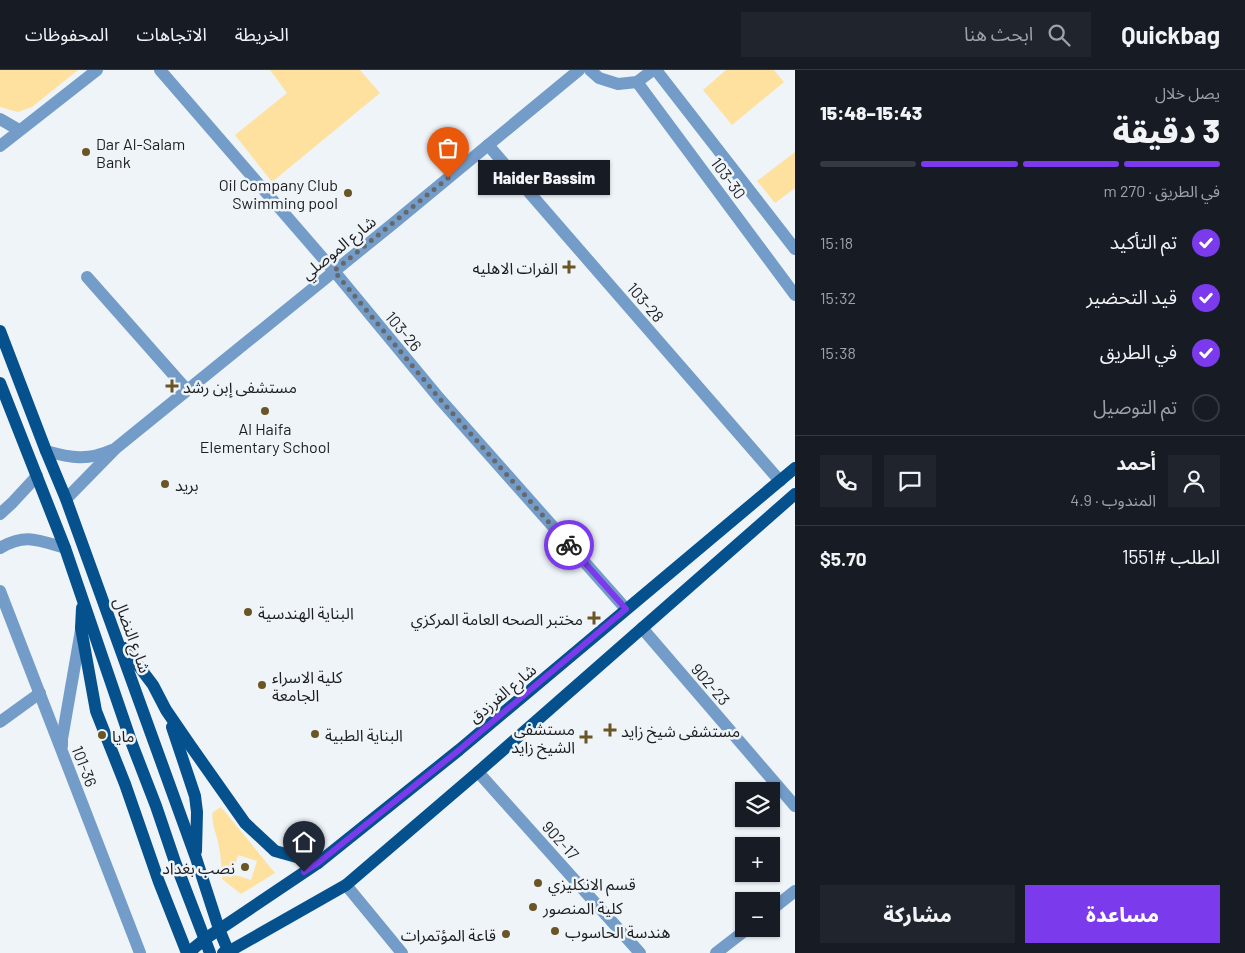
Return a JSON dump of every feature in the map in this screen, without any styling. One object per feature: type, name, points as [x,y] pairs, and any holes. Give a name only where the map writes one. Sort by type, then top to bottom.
[{"type":"main road","name":"شارع النضال","points":[[0,331],[118,638],[196,858],[227,953]]},
{"type":"main road","points":[[0,383],[65,548],[174,862],[210,953]]},
{"type":"main road","name":"شارع الفرزدق","points":[[191,953],[194,948],[219,929],[318,863],[459,750],[795,468]]},
{"type":"main road","points":[[227,953],[346,885],[794,496]]},
{"type":"main road","points":[[82,600],[81,628],[96,711],[187,953]]},
{"type":"main road","points":[[118,638],[152,685],[166,710],[244,823],[275,851],[318,863]]},
{"type":"main road","points":[[166,710],[195,796],[197,812],[196,858]]},
{"type":"main road","points":[[135,813],[156,806]]},
{"type":"street","points":[[0,146],[97,70]]},
{"type":"street","name":"103-26","points":[[160,70],[334,271],[439,398],[626,609]]},
{"type":"street","name":"شارع الموصلي","points":[[66,499],[116,448],[579,70]]},
{"type":"street","points":[[590,70],[599,78],[618,84],[638,82],[654,70]]},
{"type":"street","name":"103-30","points":[[654,70],[795,248]]},
{"type":"street","name":"103-30","points":[[638,82],[795,295]]},
{"type":"street","points":[[0,119],[19,130]]},
{"type":"street","name":"103-28","points":[[488,145],[780,480]]},
{"type":"street","points":[[87,277],[187,390]]},
{"type":"street","name":"شارع الموصلي","points":[[46,451],[68,457],[84,458],[101,455],[116,448]]},
{"type":"street","points":[[0,514],[37,476]]},
{"type":"street","points":[[0,548],[10,542],[24,538],[65,548]]},
{"type":"street","name":"101-36","points":[[0,591],[140,953]]},
{"type":"street","points":[[62,751],[62,738],[81,628]]},
{"type":"street","name":"902-23","points":[[642,628],[795,806]]},
{"type":"street","points":[[0,722],[40,693]]},
{"type":"street","name":"902-17","points":[[478,772],[640,953]]},
{"type":"street","points":[[346,885],[402,953]]},
{"type":"street","points":[[780,903],[795,891]]},
{"type":"street","points":[[716,953],[737,937]]},
{"type":"shaded area","points":[[0,70],[78,70],[32,107],[18,112],[0,107]]},
{"type":"shaded area","points":[[270,70],[360,70],[380,93],[272,182],[235,135],[287,93]]},
{"type":"shaded area","points":[[726,70],[774,70],[784,82],[732,125],[703,90]]},
{"type":"shaded area","points":[[795,152],[795,188],[775,203],[757,181]]},
{"type":"shaded area","points":[[221,807],[275,873],[241,894],[222,879],[222,867],[213,812]],"holes":[[[238,855],[257,861],[251,880],[232,874]]]},
{"type":"way so far","points":[[448,178],[334,271],[439,398],[569,545]]},
{"type":"place","name":"Dar Al-Salam Bank","points":[[86,152]]},
{"type":"place","name":"Haider Bassim","points":[[448,178]]},
{"type":"place","name":"Oil Company Club Swimming pool","points":[[348,193]]},
{"type":"place","name":"الفرات الاهليه","points":[[569,267]]},
{"type":"place","name":"مستشفى إبن رشد","points":[[172,386]]},
{"type":"place","name":"Al Haifa Elementary School","points":[[265,411]]},
{"type":"place","name":"بريد","points":[[165,484]]},
{"type":"place","name":"البناية الهندسية","points":[[248,612]]},
{"type":"place","name":"مختبر الصحه العامة المركزي","points":[[594,618]]},
{"type":"place","name":"كلية الاسراء الجامعة","points":[[262,685]]},
{"type":"place","name":"مستشفى شيخ زايد","points":[[610,730]]},
{"type":"place","name":"البناية الطبية","points":[[315,734]]},
{"type":"place","name":"مايا","points":[[102,735]]},
{"type":"place","name":"مستشفى الشيخ زايد","points":[[586,737]]},
{"type":"place","name":"نصب بغداد","points":[[245,867]]},
{"type":"place","name":"قسم الانكليزي","points":[[538,883]]},
{"type":"place","name":"كلية المنصور","points":[[533,907]]},
{"type":"place","name":"هندسة الحاسوب","points":[[555,931]]},
{"type":"place","name":"قاعة المؤتمرات","points":[[506,934]]},
{"type":"route","points":[[304,872],[318,863],[459,750],[626,609],[569,545]]}]
